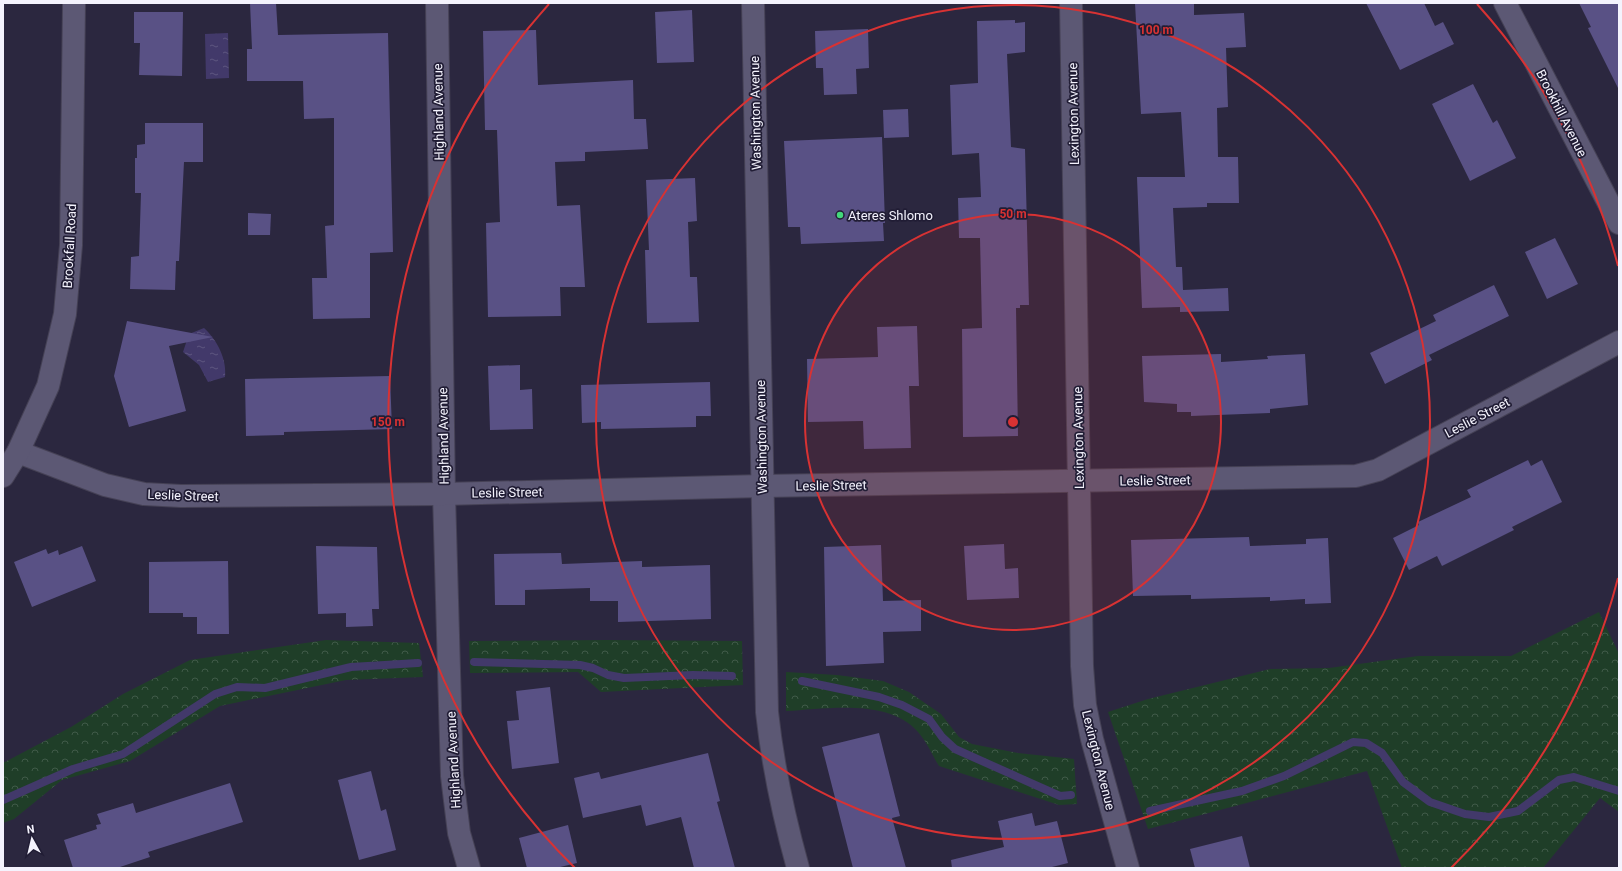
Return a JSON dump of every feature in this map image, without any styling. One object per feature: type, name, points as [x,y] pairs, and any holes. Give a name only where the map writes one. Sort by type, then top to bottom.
[{"type":"street","name":"Brookfall Road","points":[[3,476],[18,452],[48,386],[65,314],[71,246],[74,3]]},
{"type":"street","name":"Highland Avenue","points":[[437,3],[444,494],[452,776],[459,833],[468,868]]},
{"type":"street","name":"Washington Avenue","points":[[753,3],[767,712],[771,750],[780,801],[798,868]]},
{"type":"street","name":"Lexington Avenue","points":[[1071,3],[1082,666],[1085,704],[1092,739],[1128,868]]},
{"type":"street","name":"Brookhill Avenue","points":[[1505,3],[1619,223]]},
{"type":"street","name":"Leslie Street","points":[[18,452],[105,485],[144,494],[181,496],[444,494],[762,486],[1356,476],[1378,470],[1619,342]]},
{"type":"green space","points":[[1599,612],[1619,654],[1619,812],[1600,798],[1543,868],[1402,868],[1367,771],[1148,829],[1108,712],[1148,699],[1270,669],[1329,668],[1418,656],[1511,656]]},
{"type":"green space","points":[[326,640],[419,643],[423,677],[346,680],[220,706],[130,761],[62,780],[14,819],[3,823],[3,763],[71,727],[123,694],[190,660]]},
{"type":"green space","points":[[469,641],[742,641],[743,685],[601,692],[578,672],[470,673]]},
{"type":"green space","points":[[786,672],[837,675],[883,681],[909,692],[941,714],[959,737],[972,744],[1018,753],[1074,759],[1077,804],[1059,805],[939,766],[927,744],[918,732],[906,721],[891,714],[856,708],[786,711]]},
{"type":"water","points":[[228,33],[229,78],[206,79],[205,34]]},
{"type":"water","points":[[204,328],[213,338],[220,350],[223,357],[225,370],[225,377],[208,382],[199,365],[183,352],[189,334]]},
{"type":"building","points":[[250,3],[276,3],[278,35],[388,33],[393,252],[370,253],[370,318],[313,319],[312,278],[327,278],[325,226],[334,225],[334,118],[304,119],[303,81],[247,81],[247,49],[252,49]]},
{"type":"building","points":[[1135,3],[1194,3],[1194,15],[1244,13],[1246,47],[1226,48],[1228,107],[1217,108],[1218,157],[1238,157],[1239,203],[1207,203],[1207,207],[1173,208],[1176,267],[1182,267],[1183,290],[1228,288],[1229,311],[1180,312],[1180,307],[1142,308],[1137,177],[1185,177],[1181,112],[1141,114]]},
{"type":"building","points":[[1366,3],[1424,3],[1435,26],[1443,22],[1454,44],[1400,70]]},
{"type":"building","points":[[1579,3],[1619,3],[1619,90],[1588,28],[1591,27]]},
{"type":"building","points":[[692,10],[694,62],[657,63],[655,12]]},
{"type":"building","points":[[134,12],[183,12],[182,76],[139,75],[140,43],[134,43]]},
{"type":"building","points":[[1015,20],[1015,23],[1025,22],[1025,52],[1007,54],[1011,147],[1025,149],[1029,305],[1020,305],[1020,308],[1016,308],[1018,436],[963,437],[962,329],[982,328],[980,238],[959,238],[958,198],[981,197],[979,153],[952,155],[950,85],[978,83],[977,21]]},
{"type":"building","points":[[868,29],[869,68],[856,69],[857,94],[824,95],[823,68],[816,68],[815,31]]},
{"type":"building","points":[[536,30],[538,85],[633,80],[634,119],[646,119],[648,149],[585,152],[585,161],[555,162],[557,206],[580,205],[585,287],[560,287],[561,316],[488,317],[486,223],[500,222],[497,130],[485,130],[483,31]]},
{"type":"building","points":[[1473,84],[1493,123],[1497,120],[1516,158],[1470,181],[1432,104]]},
{"type":"building","points":[[908,109],[909,137],[884,138],[883,110]]},
{"type":"building","points":[[145,123],[203,123],[203,162],[184,162],[179,261],[176,261],[175,290],[130,289],[131,257],[139,256],[141,193],[135,193],[135,158],[137,158],[137,145],[145,144]]},
{"type":"building","name":"Ateres Shlomo","points":[[882,137],[885,223],[883,223],[884,241],[801,244],[800,227],[788,227],[784,141]]},
{"type":"building","points":[[695,178],[697,221],[688,222],[690,277],[697,277],[699,322],[647,323],[645,250],[649,250],[646,180]]},
{"type":"building","points":[[248,213],[271,214],[270,235],[248,235]]},
{"type":"building","points":[[1555,238],[1578,284],[1547,299],[1525,252]]},
{"type":"building","points":[[1494,285],[1509,316],[1429,355],[1432,360],[1385,384],[1370,353],[1436,321],[1433,315]]},
{"type":"building","points":[[127,321],[213,337],[169,346],[186,411],[129,427],[114,376]]},
{"type":"building","points":[[917,326],[919,386],[909,386],[911,448],[864,449],[863,421],[808,422],[807,359],[878,357],[877,327]]},
{"type":"building","points":[[1221,354],[1221,362],[1268,359],[1267,356],[1305,354],[1308,405],[1270,409],[1270,413],[1191,416],[1191,412],[1177,412],[1177,404],[1144,402],[1142,356]]},
{"type":"building","points":[[520,365],[520,390],[532,389],[533,429],[490,430],[488,366]]},
{"type":"building","points":[[390,376],[392,429],[284,432],[284,435],[246,436],[245,379]]},
{"type":"building","points":[[710,382],[711,416],[696,416],[696,427],[601,429],[601,422],[582,423],[581,385]]},
{"type":"building","points":[[1528,460],[1531,466],[1542,460],[1562,502],[1512,527],[1514,530],[1442,566],[1437,556],[1409,570],[1393,538],[1419,525],[1418,522],[1471,497],[1467,490]]},
{"type":"building","points":[[1249,537],[1250,546],[1306,544],[1306,539],[1328,538],[1331,603],[1305,604],[1305,599],[1270,601],[1270,597],[1191,599],[1191,595],[1133,596],[1131,540]]},
{"type":"building","points":[[1004,544],[1005,569],[1018,568],[1019,598],[967,600],[964,546]]},
{"type":"building","points":[[881,545],[883,601],[921,600],[921,631],[883,632],[884,663],[826,666],[824,547]]},
{"type":"building","points":[[82,546],[96,581],[32,607],[14,562],[46,549],[48,554],[58,550],[59,555]]},
{"type":"building","points":[[316,546],[377,547],[379,609],[372,609],[373,626],[346,627],[346,613],[318,614]]},
{"type":"building","points":[[561,553],[562,564],[642,561],[642,567],[710,565],[711,619],[618,622],[618,601],[590,601],[590,588],[525,590],[525,605],[495,605],[494,554]]},
{"type":"building","points":[[228,561],[229,634],[197,634],[197,617],[183,617],[183,613],[149,613],[149,562]]},
{"type":"building","points":[[550,687],[559,763],[512,769],[507,721],[519,720],[516,691]]},
{"type":"building","points":[[879,733],[900,816],[892,818],[906,868],[853,868],[822,747]]},
{"type":"building","points":[[708,753],[720,801],[717,802],[735,868],[694,868],[681,817],[646,826],[641,805],[583,818],[574,778],[599,772],[601,779]]},
{"type":"building","points":[[371,771],[381,811],[386,809],[396,850],[359,860],[338,780]]},
{"type":"building","points":[[230,783],[243,822],[148,852],[150,857],[117,868],[73,868],[64,840],[97,829],[96,825],[101,824],[97,814],[133,803],[136,813]]},
{"type":"building","points":[[1032,813],[1035,826],[1057,821],[1068,863],[1048,868],[952,868],[951,860],[1004,847],[998,821]]},
{"type":"building","points":[[568,825],[577,863],[556,868],[527,868],[519,838]]},
{"type":"building","points":[[1242,836],[1250,868],[1195,868],[1190,849]]},
{"type":"waterway","points":[[474,662],[580,665],[593,668],[608,675],[624,678],[693,675],[732,676]]},
{"type":"waterway","points":[[3,800],[73,769],[123,754],[215,694],[237,687],[265,688],[351,667],[418,663]]},
{"type":"waterway","points":[[802,681],[879,697],[902,705],[929,719],[942,737],[955,749],[1060,796],[1071,795]]},
{"type":"waterway","points":[[1150,811],[1242,791],[1284,776],[1353,742],[1366,743],[1382,753],[1403,782],[1430,802],[1465,814],[1489,817],[1518,811],[1559,780],[1574,777],[1619,791]]},
{"type":"place","name":"Ateres Shlomo","points":[[840,215]]}]
